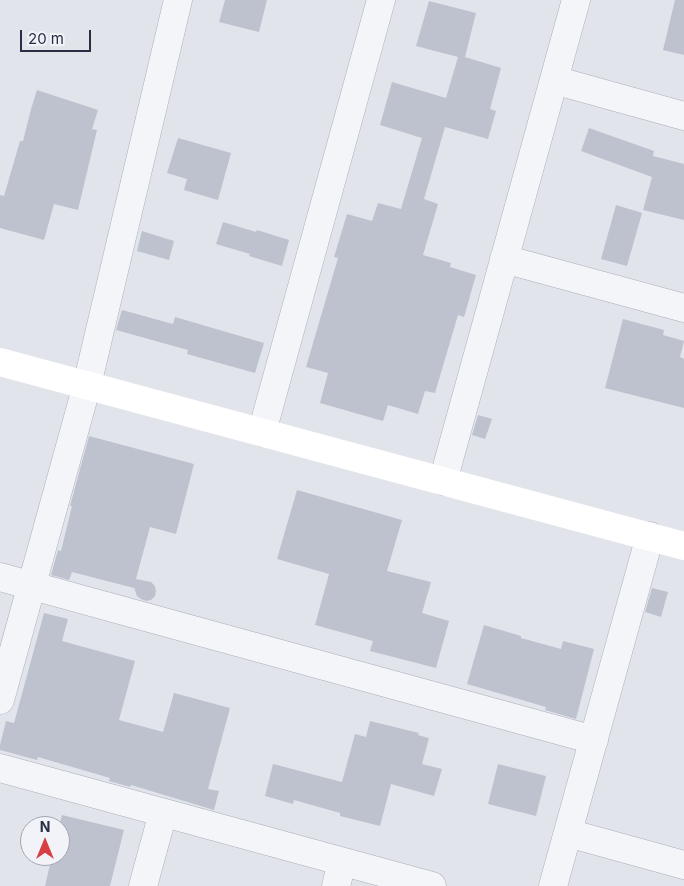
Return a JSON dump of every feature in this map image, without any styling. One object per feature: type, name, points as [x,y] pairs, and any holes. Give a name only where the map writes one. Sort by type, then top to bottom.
[{"type":"main road","points":[[0,362],[684,546]]},
{"type":"street","points":[[0,700],[87,385],[178,0]]},
{"type":"street","points":[[262,432],[381,0]]},
{"type":"street","points":[[443,481],[576,0]]},
{"type":"street","points":[[554,80],[684,116]]},
{"type":"street","points":[[504,259],[684,308]]},
{"type":"street","points":[[553,886],[650,536]]},
{"type":"street","points":[[0,577],[594,740]]},
{"type":"street","points":[[0,768],[163,813],[339,874],[432,886]]},
{"type":"street","points":[[143,886],[163,813]]},
{"type":"street","points":[[568,833],[684,865]]},
{"type":"building","points":[[225,0],[267,0],[259,32],[219,22]]},
{"type":"building","points":[[675,0],[684,0],[684,55],[663,50]]},
{"type":"building","points":[[429,1],[476,13],[465,57],[501,68],[490,109],[496,111],[488,139],[445,127],[424,199],[438,204],[423,255],[451,263],[450,267],[476,275],[464,317],[458,315],[435,393],[425,391],[418,414],[388,405],[383,421],[320,403],[328,373],[306,367],[338,258],[334,257],[347,214],[372,221],[378,203],[401,209],[422,138],[380,125],[392,82],[446,98],[458,57],[416,46]]},
{"type":"building","points":[[37,90],[98,110],[92,129],[97,130],[78,210],[54,204],[44,240],[0,228],[0,195],[4,196],[20,141],[23,141]]},
{"type":"building","points":[[589,128],[654,151],[653,156],[684,164],[684,220],[643,210],[652,177],[581,151]]},
{"type":"building","points":[[178,138],[231,153],[218,200],[184,190],[187,179],[167,173]]},
{"type":"building","points":[[616,205],[642,213],[627,266],[601,259]]},
{"type":"building","points":[[223,222],[289,240],[282,266],[216,244]]},
{"type":"building","points":[[142,231],[174,241],[169,260],[137,251]]},
{"type":"building","points":[[122,310],[173,324],[175,317],[264,343],[255,373],[187,354],[188,350],[116,330]]},
{"type":"building","points":[[623,319],[664,330],[663,335],[684,341],[680,357],[684,359],[684,408],[605,388]]},
{"type":"building","points":[[478,415],[492,419],[485,439],[472,435]]},
{"type":"building","points":[[89,436],[194,464],[176,534],[150,527],[136,579],[151,582],[155,586],[155,596],[151,600],[146,601],[137,596],[134,587],[72,572],[69,580],[51,575],[58,550],[61,551],[72,506],[70,506]]},
{"type":"building","points":[[297,490],[402,520],[387,571],[431,582],[422,613],[449,621],[436,668],[370,651],[373,641],[315,625],[329,574],[277,559]]},
{"type":"building","points":[[652,588],[668,592],[661,617],[645,612]]},
{"type":"building","points":[[44,613],[68,619],[62,641],[135,661],[119,720],[163,732],[174,693],[230,708],[208,789],[219,791],[214,810],[131,785],[130,787],[109,781],[110,778],[38,757],[37,760],[0,750],[6,721],[14,723]]},
{"type":"building","points":[[484,625],[561,649],[563,641],[594,649],[576,719],[545,710],[546,707],[467,684]]},
{"type":"building","points":[[370,721],[419,733],[418,735],[429,738],[422,764],[442,769],[434,796],[391,784],[380,826],[340,816],[340,813],[294,800],[293,804],[265,796],[273,764],[342,782],[355,734],[366,737]]},
{"type":"building","points":[[498,764],[546,776],[536,816],[488,804]]},
{"type":"building","points":[[70,817],[124,830],[110,886],[45,886],[50,866],[70,866]]}]
